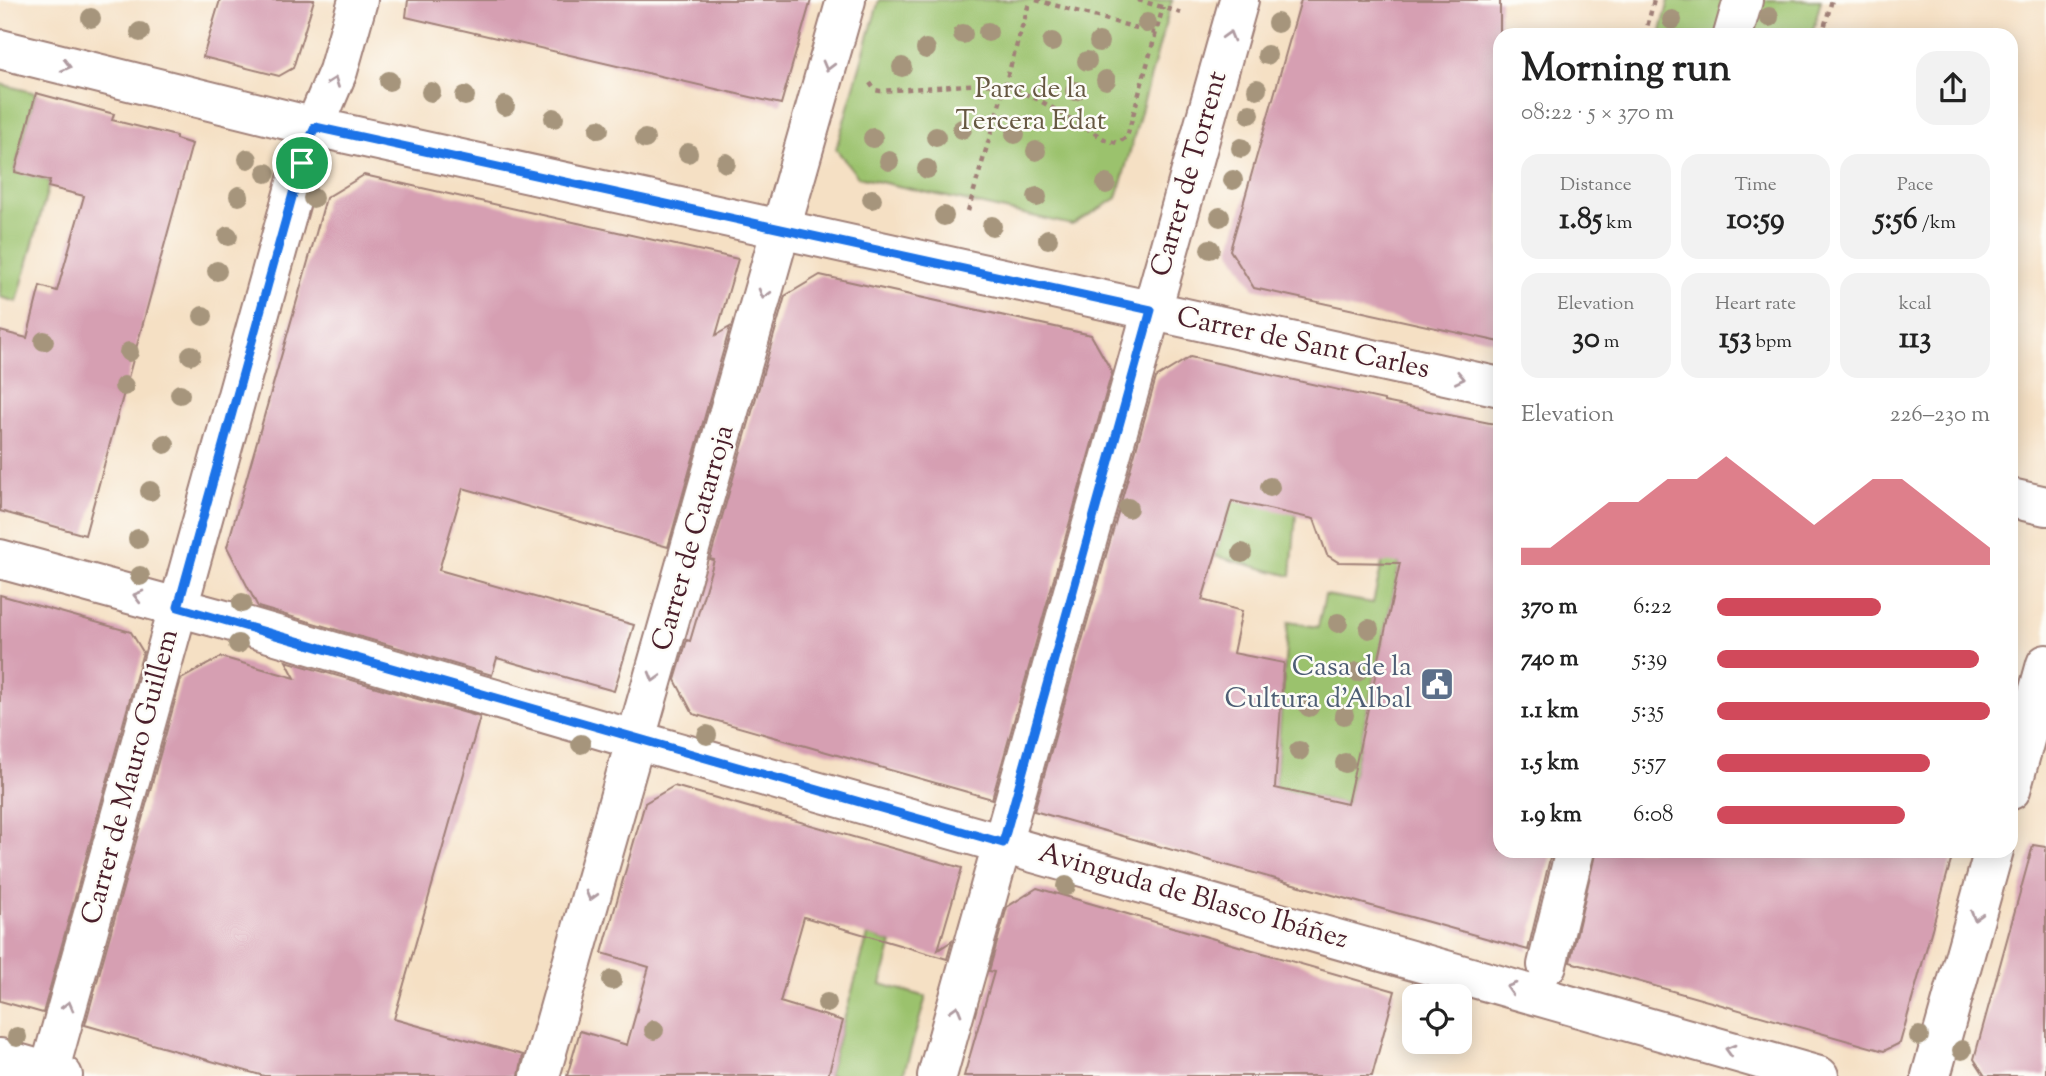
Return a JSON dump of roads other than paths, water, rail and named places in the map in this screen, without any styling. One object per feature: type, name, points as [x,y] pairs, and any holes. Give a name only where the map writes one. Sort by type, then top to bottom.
[{"type":"street","name":"Carrer de Mauro Guillem","points":[[53,1075],[178,607],[306,147],[338,71],[358,0]]},
{"type":"street","name":"Carrer de Catarroja","points":[[540,1076],[846,0]]},
{"type":"street","name":"Carrer de Torrent","points":[[937,1076],[1239,0]]},
{"type":"street","points":[[1735,28],[1742,0]]},
{"type":"street","name":"Carrer de Sant Carles","points":[[0,49],[315,127],[1493,385]]},
{"type":"street","points":[[2018,500],[2046,506]]},
{"type":"street","name":"Avinguda de Blasco Ibáñez","points":[[0,559],[178,607],[635,740],[1819,1076]]},
{"type":"street","points":[[2018,765],[2046,664]]},
{"type":"street","points":[[1547,965],[1573,858]]},
{"type":"street","points":[[1931,1076],[1992,858]]},
{"type":"street","points":[[0,1058],[53,1075]]},
{"type":"place","name":"Casa de la Cultura d'Albal","points":[[1437,684]]},
{"type":"park label","name":"Parc de la Tercera Edat","points":[[1031,106]]}]
